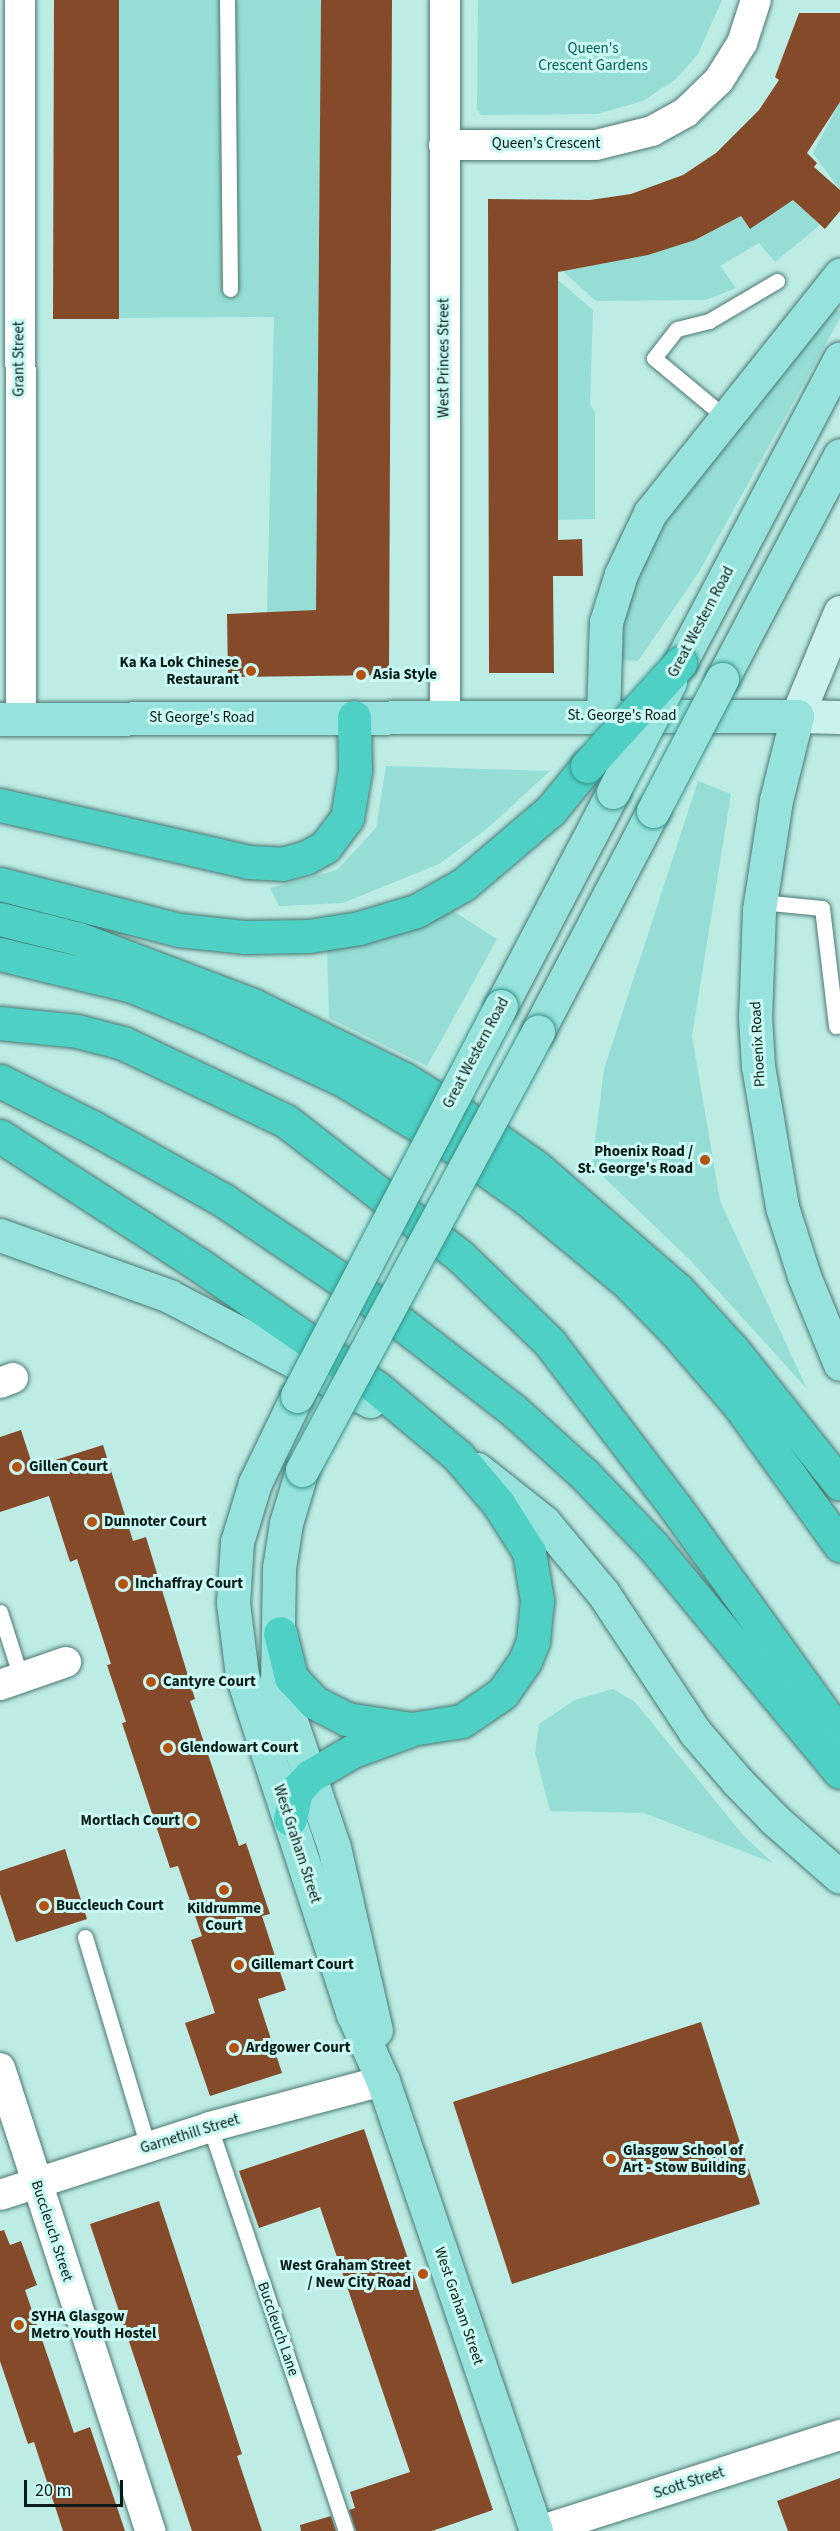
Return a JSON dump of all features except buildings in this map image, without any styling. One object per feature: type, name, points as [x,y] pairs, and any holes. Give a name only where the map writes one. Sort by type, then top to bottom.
[{"type":"highway","points":[[0,884],[179,930],[244,937],[309,936],[359,928],[416,911],[464,884],[551,810],[587,766],[680,663]]},
{"type":"highway","points":[[0,805],[248,862],[282,864],[305,858],[325,847],[347,818],[353,797],[354,717]]},
{"type":"highway","points":[[0,919],[79,939],[255,1006],[394,1074],[462,1115],[536,1167],[669,1282],[733,1350],[840,1484]]},
{"type":"highway","points":[[0,954],[132,986],[208,1017],[345,1081],[453,1146],[527,1199],[627,1282],[739,1405],[803,1490],[840,1545]]},
{"type":"highway","points":[[3,1023],[77,1031],[123,1043],[286,1121],[459,1256],[550,1343],[676,1508],[834,1727]]},
{"type":"highway","points":[[0,1081],[92,1127],[223,1200],[370,1299],[452,1361],[584,1474],[653,1546],[788,1706],[840,1772]]},
{"type":"highway","points":[[0,1136],[198,1263],[378,1388],[458,1456],[498,1503],[529,1552],[535,1575],[536,1622],[525,1660],[513,1682],[492,1703],[462,1721],[412,1729],[353,1751],[298,1794]]},
{"type":"highway","points":[[280,1633],[291,1677],[314,1702],[347,1719],[412,1729]]},
{"type":"main road","points":[[603,716],[606,622],[621,574],[663,492],[840,275]]},
{"type":"main road","name":"Great Western Road","points":[[298,1794],[242,1675],[233,1604],[237,1542],[267,1455],[840,357]]},
{"type":"main road","points":[[298,1794],[277,1680],[280,1633],[279,1568],[286,1523],[302,1470],[538,1031],[840,455]]},
{"type":"main road","name":"St. George's Road","points":[[405,716],[797,716]]},
{"type":"main road","name":"St George's Road","points":[[11,719],[405,716]]},
{"type":"main road","name":"Phoenix Road","points":[[797,716],[776,800],[761,902],[755,1017],[769,1150],[791,1239],[840,1364]]},
{"type":"main road","points":[[0,1235],[169,1296],[323,1374],[458,1456],[544,1522],[603,1593],[695,1732],[774,1821],[840,1877]]},
{"type":"main road","name":"West Graham Street","points":[[298,1794],[352,2014],[383,2081],[537,2531]]},
{"type":"street","name":"Grant Street","points":[[11,719],[19,334],[20,0]]},
{"type":"street","name":"West Princes Street","points":[[445,0],[445,715]]},
{"type":"street","name":"Queen's Crescent","points":[[444,145],[596,145],[638,138],[686,112],[719,80],[742,43],[756,0]]},
{"type":"street","points":[[797,716],[840,612]]},
{"type":"street","name":"St. George's Road","points":[[797,716],[840,717]]},
{"type":"street","points":[[11,1682],[66,1662]]},
{"type":"street","name":"Buccleuch Street","points":[[0,2068],[150,2531]]},
{"type":"street","name":"Garnethill Street","points":[[0,2195],[210,2127],[383,2081]]},
{"type":"street","name":"Scott Street","points":[[537,2531],[840,2435]]},
{"type":"lane","points":[[227,0],[230,289]]},
{"type":"lane","points":[[725,417],[654,358],[678,329],[709,321],[777,281]]},
{"type":"lane","points":[[761,902],[822,908],[836,1026],[840,1025]]},
{"type":"lane","points":[[0,1612],[11,1682]]},
{"type":"lane","points":[[85,1937],[148,2146]]},
{"type":"lane","name":"Buccleuch Lane","points":[[210,2127],[346,2531]]},
{"type":"green space","points":[[119,0],[321,0],[316,614],[267,612],[274,317],[119,318]]},
{"type":"green space","name":"Queen's Crescent Gardens","points":[[478,0],[722,0],[698,54],[676,79],[643,101],[597,114],[481,115],[477,110]]},
{"type":"green space","points":[[840,102],[840,190],[813,153]]},
{"type":"green space","points":[[779,186],[820,225],[775,262],[759,243],[720,266],[736,288],[706,300],[596,301],[558,267],[695,240],[741,216],[750,229]]},
{"type":"green space","points":[[558,280],[593,310],[590,404],[595,412],[595,519],[558,520]]},
{"type":"green space","points":[[840,310],[840,318],[699,572],[638,661],[615,660],[618,608],[655,522],[822,311]]},
{"type":"green space","points":[[386,766],[550,771],[489,827],[439,864],[343,903],[279,906],[270,888],[337,870],[376,828]]},
{"type":"green space","points":[[698,781],[731,794],[692,1036],[720,1201],[807,1389],[691,1261],[592,1166],[604,1069]]},
{"type":"green space","points":[[453,911],[497,939],[427,1066],[329,1018],[327,949],[389,936]]},
{"type":"green space","points":[[613,1689],[635,1702],[743,1835],[773,1863],[644,1813],[550,1811],[535,1753],[539,1724],[575,1700]]},
{"type":"place","name":"Ka Ka Lok Chinese Restaurant","points":[[251,671]]},
{"type":"place","name":"Asia Style","points":[[361,675]]},
{"type":"place","name":"Phoenix Road / St. George's Road","points":[[705,1160]]},
{"type":"place","name":"Gillen Court","points":[[17,1467]]},
{"type":"place","name":"Dunnoter Court","points":[[92,1522]]},
{"type":"place","name":"Inchaffray Court","points":[[123,1584]]},
{"type":"place","name":"Cantyre Court","points":[[151,1682]]},
{"type":"place","name":"Glendowart Court","points":[[168,1748]]},
{"type":"place","name":"Mortlach Court","points":[[192,1821]]},
{"type":"place","name":"Kildrumme Court","points":[[224,1890]]},
{"type":"place","name":"Buccleuch Court","points":[[44,1906]]},
{"type":"place","name":"Gillemart Court","points":[[239,1965]]},
{"type":"place","name":"Ardgower Court","points":[[234,2048]]},
{"type":"place","name":"Glasgow School of Art - Stow Building","points":[[611,2159]]},
{"type":"place","name":"West Graham Street / New City Road","points":[[423,2274]]},
{"type":"place","name":"SYHA Glasgow Metro Youth Hostel","points":[[19,2325]]}]
